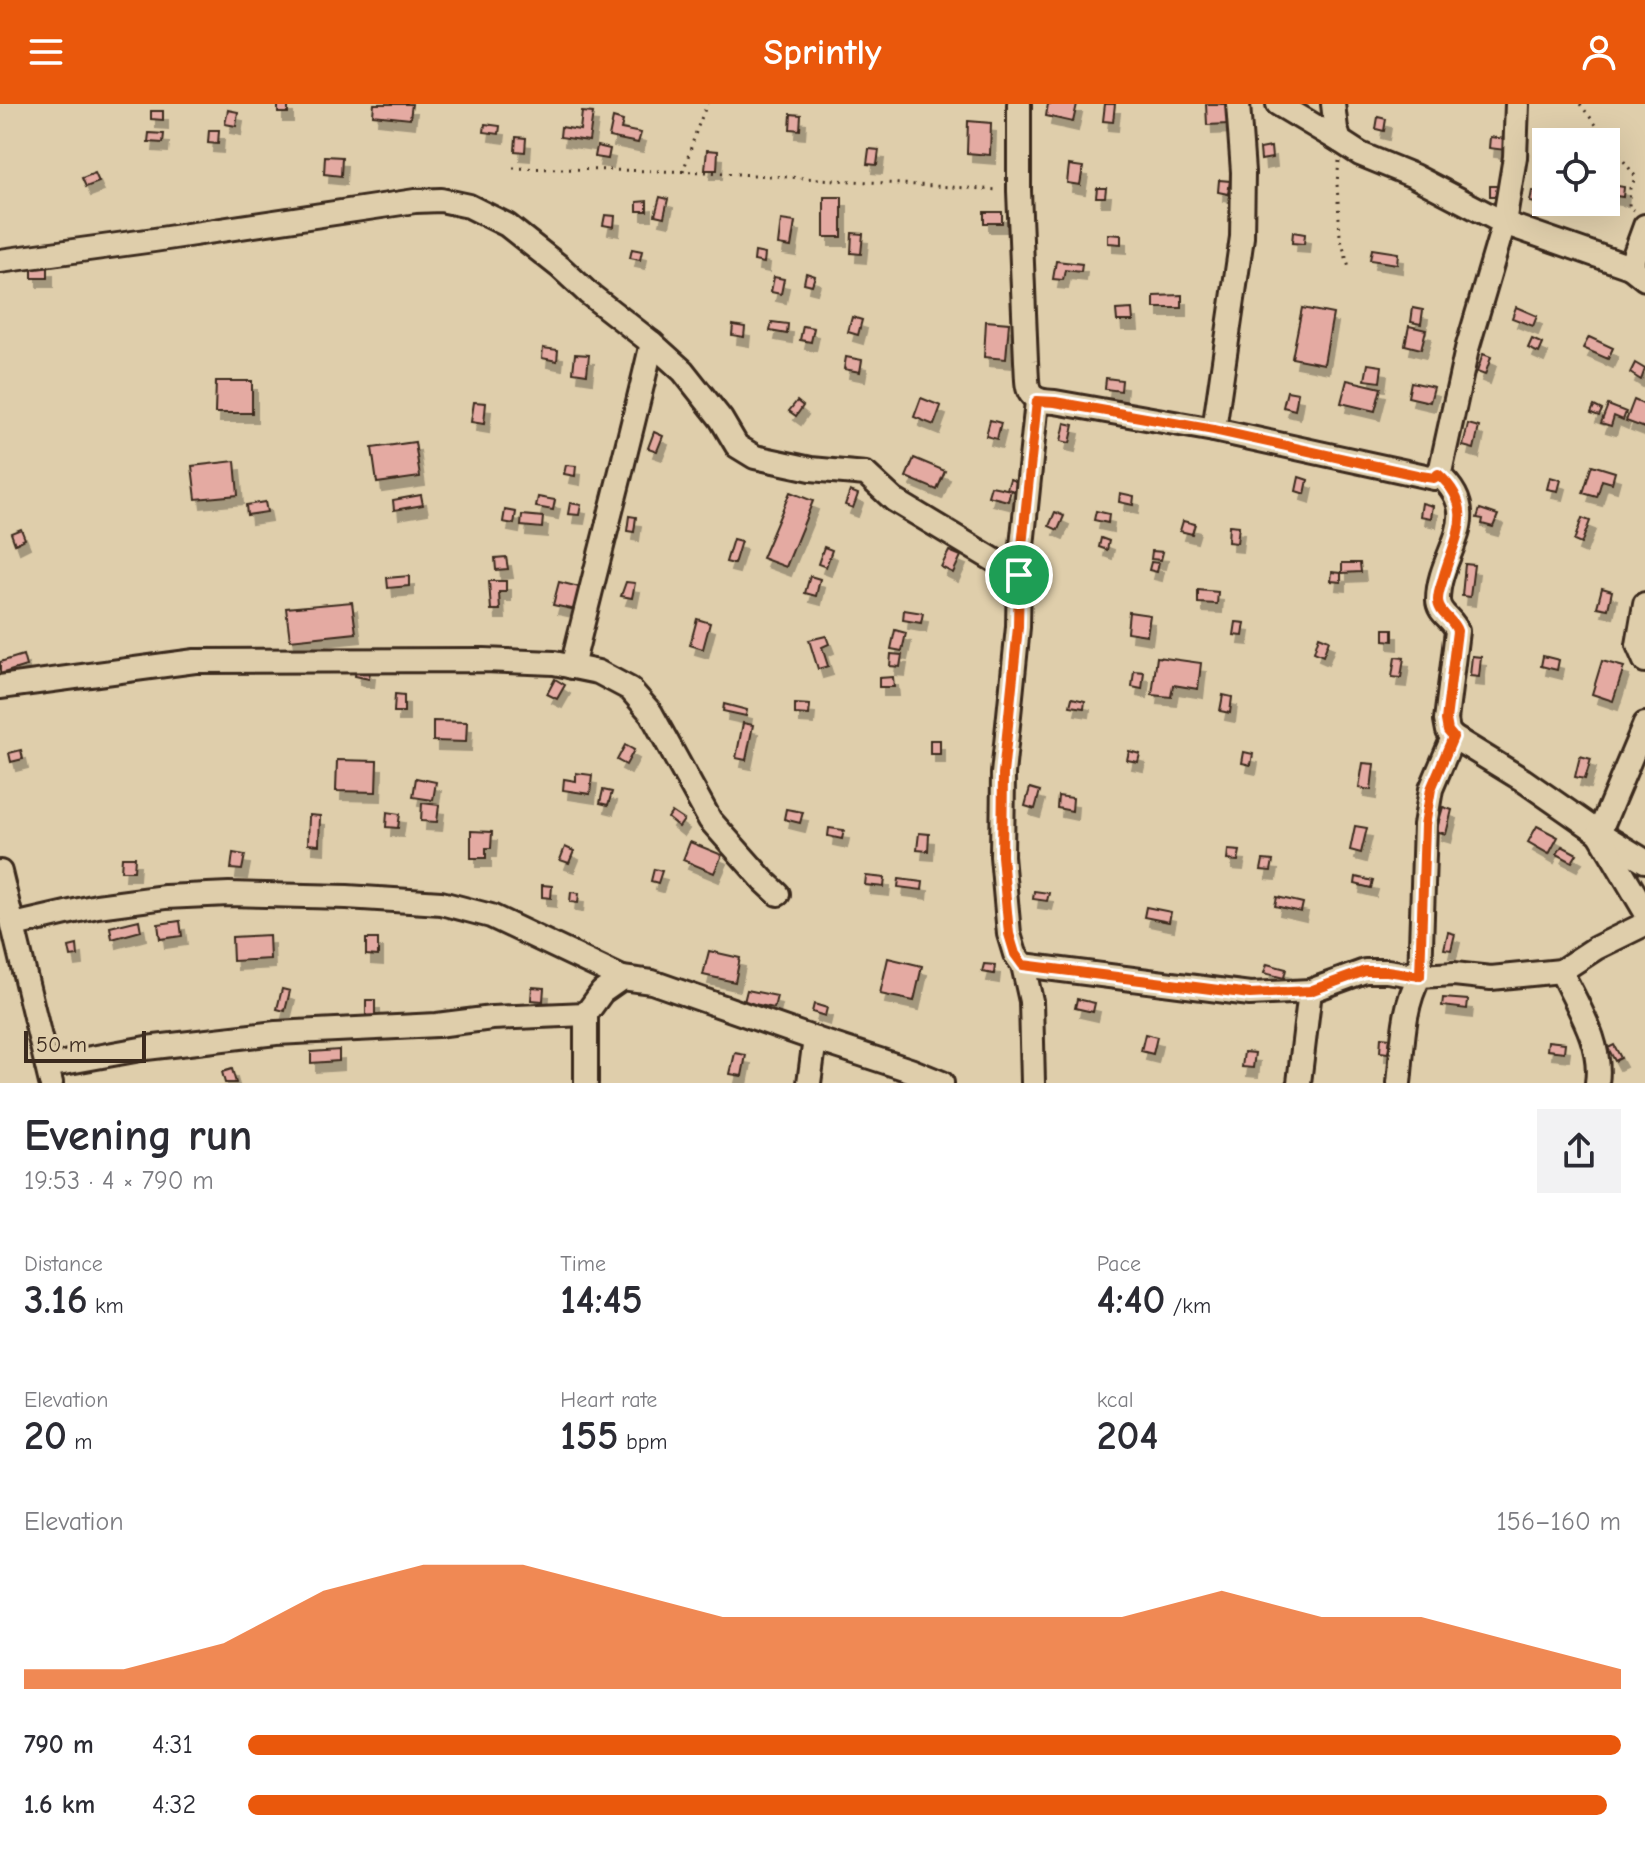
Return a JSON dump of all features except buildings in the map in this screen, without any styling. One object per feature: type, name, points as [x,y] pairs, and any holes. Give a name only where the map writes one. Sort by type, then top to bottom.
[{"type":"street","points":[[1019,104],[1019,191],[1027,373],[1032,397],[1037,401],[1214,430],[1434,478],[1441,468],[1467,349],[1504,223],[1515,157],[1517,104]]},
{"type":"street","points":[[1214,430],[1242,237],[1243,172],[1238,104]]},
{"type":"street","points":[[1278,104],[1360,154],[1414,176],[1504,223],[1637,273],[1641,220]]},
{"type":"street","points":[[1333,104],[1340,141]]},
{"type":"street","points":[[0,261],[415,201],[441,200],[469,206],[507,225],[652,343],[683,371],[721,419],[737,446],[755,457],[811,469],[866,474],[894,500],[1019,575]]},
{"type":"street","points":[[572,667],[652,343]]},
{"type":"street","points":[[1033,1083],[1031,1001],[1023,965],[1015,954],[1009,934],[1002,856],[1003,774],[1037,401]]},
{"type":"street","points":[[1438,474],[1451,485],[1461,513],[1461,525],[1446,563],[1438,598],[1438,607],[1454,623],[1457,631],[1446,720],[1448,731],[1645,861]]},
{"type":"street","points":[[1645,604],[1638,645],[1645,661]]},
{"type":"street","points":[[0,687],[195,661],[484,660],[554,663],[598,672],[630,689],[651,713],[710,820],[778,894]]},
{"type":"street","points":[[1599,833],[1645,724]]},
{"type":"street","points":[[1399,1083],[1407,1013],[1412,989],[1420,976],[1425,825],[1431,789],[1453,737]]},
{"type":"street","points":[[1599,833],[1645,911]]},
{"type":"street","points":[[0,872],[49,1074],[146,1048],[276,1033],[586,1014]]},
{"type":"street","points":[[14,925],[97,906],[165,897],[229,894],[441,903],[491,916],[622,978],[652,982],[942,1083]]},
{"type":"street","points":[[1023,965],[1250,994],[1310,991],[1365,971],[1491,978],[1561,971],[1596,948],[1645,924]]},
{"type":"street","points":[[1561,971],[1598,1055],[1597,1083]]},
{"type":"street","points":[[586,1083],[586,1014],[602,992],[622,978]]},
{"type":"street","points":[[1299,1083],[1310,991]]},
{"type":"street","points":[[809,1083],[815,1039]]},
{"type":"path","points":[[683,172],[707,104]]},
{"type":"path","points":[[1580,104],[1636,177],[1630,188],[1629,206],[1641,220]]},
{"type":"path","points":[[1340,141],[1337,183],[1340,236],[1349,268]]},
{"type":"path","points":[[513,168],[783,176],[1019,191]]},
{"type":"route","points":[[1037,401],[1214,430],[1421,476],[1434,478],[1438,474],[1451,485],[1459,503],[1461,525],[1446,563],[1438,607],[1454,623],[1457,631],[1446,720],[1453,737],[1431,789],[1425,825],[1420,976],[1365,971],[1310,991],[1250,994],[1023,965],[1015,954],[1009,934],[1002,856],[1003,774],[1018,627],[1019,575],[1037,401]]}]
